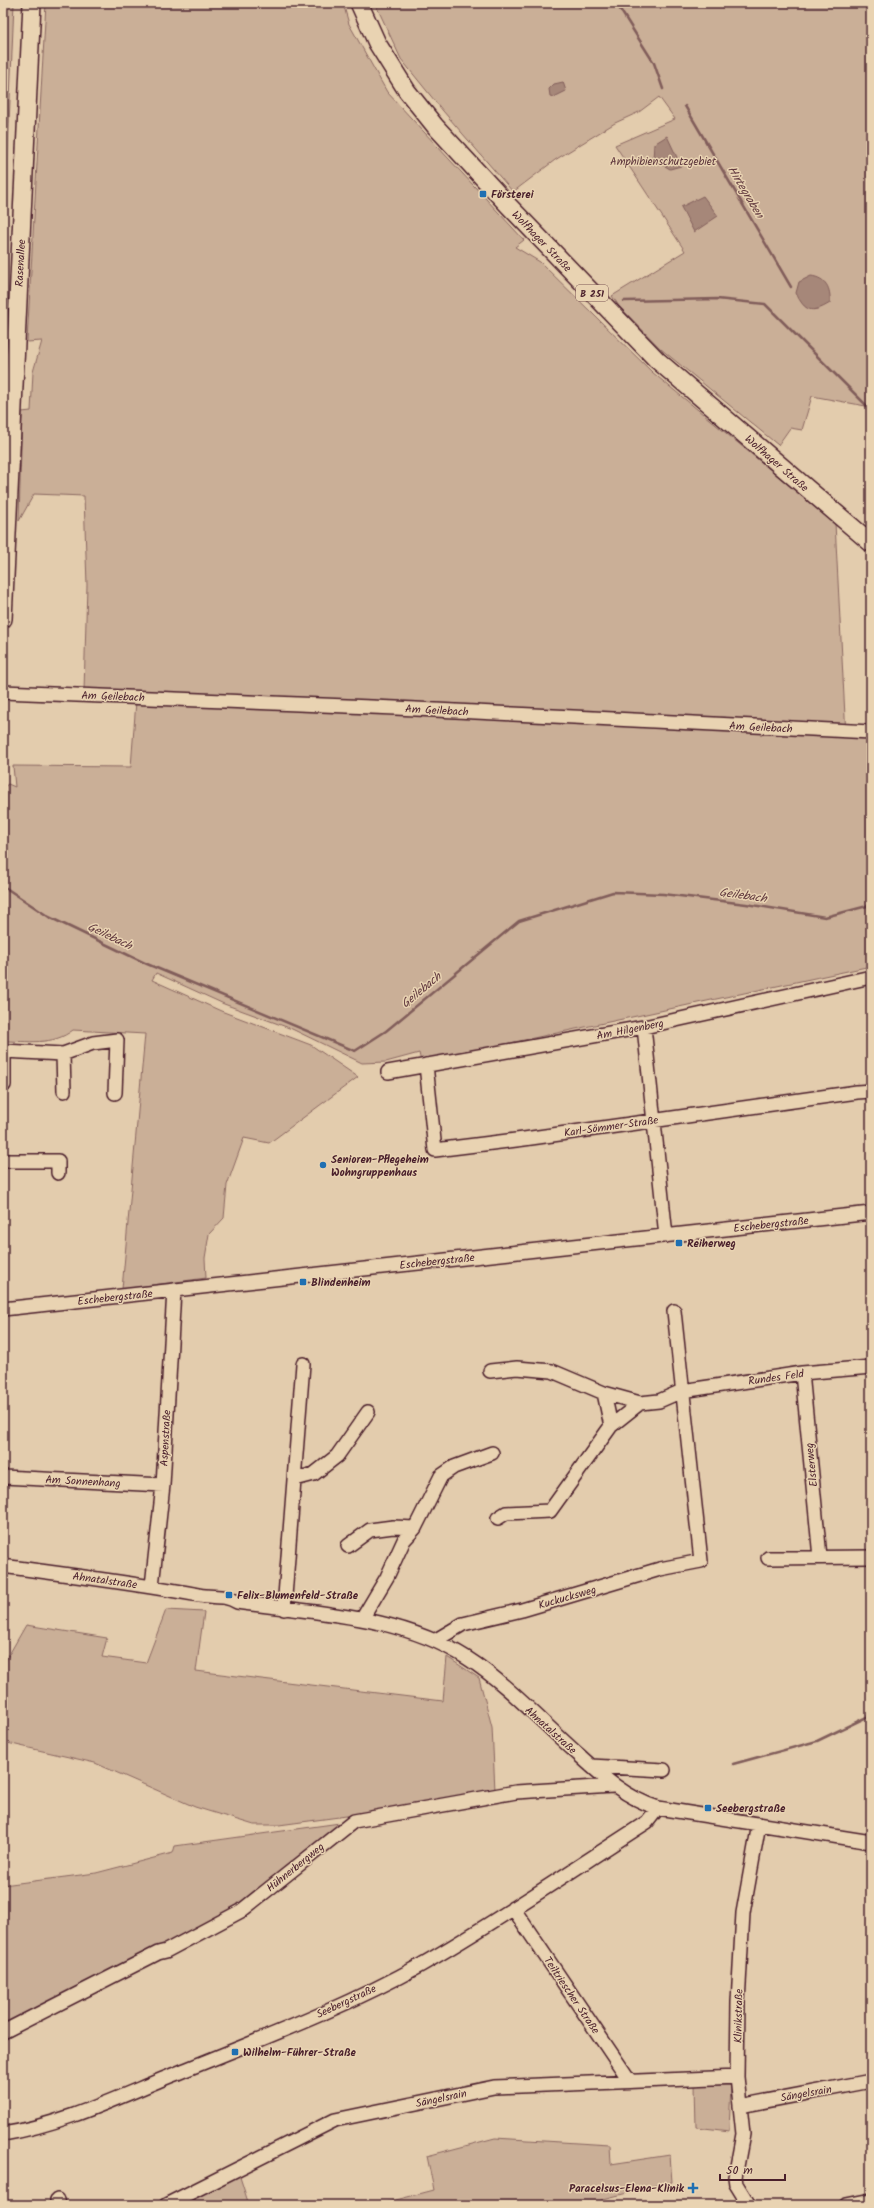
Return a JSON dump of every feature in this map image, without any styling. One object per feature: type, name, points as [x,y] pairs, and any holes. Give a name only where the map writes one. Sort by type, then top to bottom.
[{"type":"main road","name":"Rasenallee","points":[[3,619],[32,3]]},
{"type":"main road","name":"Wolfhager Straße","points":[[358,3],[377,43],[407,91],[434,126],[508,205],[657,360],[871,543]]},
{"type":"street","name":"Am Geilebach","points":[[3,692],[396,708],[871,732]]},
{"type":"street","name":"Am Hilgenberg","points":[[388,1072],[644,1027],[871,978]]},
{"type":"street","points":[[644,1027],[655,1120],[666,1236]]},
{"type":"street","points":[[4,1086],[4,1051],[63,1054],[93,1042],[117,1040],[115,1093]]},
{"type":"street","points":[[63,1054],[64,1091]]},
{"type":"street","name":"Karl-Sömmer-Straße","points":[[426,1066],[435,1150],[871,1091]]},
{"type":"street","points":[[3,1161],[58,1161],[58,1172]]},
{"type":"street","name":"Eschebergstraße","points":[[3,1309],[871,1213]]},
{"type":"street","name":"Aspenstraße","points":[[152,1586],[163,1485],[174,1290]]},
{"type":"street","points":[[674,1311],[682,1391]]},
{"type":"street","points":[[284,1609],[303,1364]]},
{"type":"street","name":"Rundes Feld","points":[[490,1371],[517,1368],[552,1371],[604,1393],[640,1402],[659,1401],[682,1391],[802,1373],[871,1367]]},
{"type":"street","name":"Elsterweg","points":[[802,1373],[820,1557]]},
{"type":"street","name":"Kuckucksweg","points":[[436,1640],[463,1624],[522,1610],[660,1569],[701,1561],[682,1391]]},
{"type":"street","points":[[604,1393],[611,1426]]},
{"type":"street","points":[[498,1518],[506,1513],[550,1512],[611,1426],[640,1402]]},
{"type":"street","points":[[295,1479],[314,1474],[337,1456],[368,1412]]},
{"type":"street","points":[[362,1619],[387,1577],[404,1540],[415,1528],[441,1476],[454,1467],[492,1453]]},
{"type":"street","name":"Am Sonnenhang","points":[[3,1477],[163,1485]]},
{"type":"street","points":[[348,1546],[370,1530],[393,1527],[415,1528]]},
{"type":"street","points":[[768,1558],[871,1557]]},
{"type":"street","name":"Ahnatalstraße","points":[[3,1566],[152,1586],[207,1597],[220,1603],[227,1604],[237,1602],[362,1619],[436,1640],[468,1658],[493,1678],[613,1786],[645,1804],[658,1808],[871,1842]]},
{"type":"street","points":[[591,1766],[664,1770]]},
{"type":"street","name":"Hühnerbergweg","points":[[3,2032],[158,1953],[166,1951],[242,1911],[354,1821],[516,1792],[613,1786]]},
{"type":"street","name":"Seebergstraße","points":[[3,2134],[53,2124],[285,2030],[420,1965],[513,1908],[647,1822],[658,1808]]},
{"type":"street","name":"Klinikstraße","points":[[749,2205],[736,2184],[735,2177],[743,2134],[737,2077],[739,1962],[743,1913],[758,1824]]},
{"type":"street","name":"Teiltriescher Straße","points":[[513,1908],[630,2081]]},
{"type":"street","name":"Sängelsrain","points":[[166,2205],[336,2120],[494,2087],[737,2077]]},
{"type":"street","name":"Sängelsrain","points":[[740,2106],[871,2081]]},
{"type":"street","points":[[846,2205],[871,2200]]},
{"type":"green space","points":[[3,3],[14,3],[3,270]]},
{"type":"green space","points":[[46,3],[343,3],[349,24],[387,92],[524,240],[515,247],[540,262],[652,372],[835,523],[846,736],[871,738],[871,966],[421,1062],[419,1053],[386,1062],[362,1063],[292,1029],[224,1004],[156,973],[152,980],[221,1011],[311,1045],[358,1077],[269,1143],[244,1138],[227,1185],[224,1218],[209,1234],[205,1258],[206,1278],[122,1289],[145,1034],[73,1030],[65,1035],[48,1041],[3,1041],[3,788],[8,784],[15,787],[13,766],[131,767],[136,701],[84,691],[87,585],[84,496],[34,494],[19,521],[22,412],[31,411],[33,372],[42,341],[27,342]]},
{"type":"green space","name":"Amphibienschutzgebiet","points":[[375,3],[871,3],[871,407],[812,396],[802,430],[790,428],[778,445],[661,349],[619,306],[612,296],[685,251],[615,145],[675,119],[659,97],[639,112],[615,123],[555,160],[513,192],[443,111],[401,59]]},
{"type":"green space","points":[[166,1610],[204,1612],[196,1671],[443,1701],[447,1657],[479,1678],[492,1727],[495,1791],[354,1815],[279,1825],[254,1825],[195,1807],[95,1763],[3,1742],[3,1665],[26,1625],[107,1638],[102,1657],[146,1663]]},
{"type":"green space","points":[[347,1822],[235,1912],[3,2029],[3,1885],[96,1873],[173,1853],[175,1846]]},
{"type":"green space","points":[[695,2085],[731,2085],[729,2131],[696,2127]]},
{"type":"green space","points":[[495,2138],[610,2145],[611,2164],[670,2155],[672,2182],[603,2199],[595,2205],[377,2205],[434,2190],[427,2156]]},
{"type":"green space","points":[[239,2174],[249,2205],[173,2205]]},
{"type":"shaded area","points":[[563,82],[566,91],[554,97],[550,96],[549,89],[554,84]]},
{"type":"shaded area","points":[[667,136],[681,166],[670,169],[653,159],[654,144]]},
{"type":"shaded area","points":[[703,196],[718,216],[694,232],[681,207]]},
{"type":"shaded area","points":[[811,276],[824,281],[830,293],[830,303],[824,307],[814,310],[806,307],[796,293],[799,282]]},
{"type":"waterway","name":"Hirtegraben","points":[[616,3],[654,63],[663,89]]},
{"type":"waterway","name":"Hirtegraben","points":[[685,106],[791,287]]},
{"type":"waterway","points":[[624,301],[717,299],[765,304],[871,410]]},
{"type":"waterway","name":"Geilebach","points":[[3,886],[49,917],[147,964],[355,1051],[386,1031],[519,921],[613,892],[663,894],[746,904],[825,917],[871,905]]},
{"type":"waterway","points":[[733,1764],[817,1741],[871,1715]]},
{"type":"place","name":"Försterei","points":[[483,194]]},
{"type":"place","name":"Senioren-Pflegeheim Wohngruppenhaus","points":[[323,1165]]},
{"type":"place","name":"Reiherweg","points":[[679,1243]]},
{"type":"place","name":"Blindenheim","points":[[303,1282]]},
{"type":"place","name":"Felix-Blumenfeld-Straße","points":[[229,1595]]},
{"type":"place","name":"Seebergstraße","points":[[708,1808]]},
{"type":"place","name":"Wilhelm-Führer-Straße","points":[[235,2052]]},
{"type":"place","name":"Paracelsus-Elena-Klinik","points":[[693,2188]]}]
